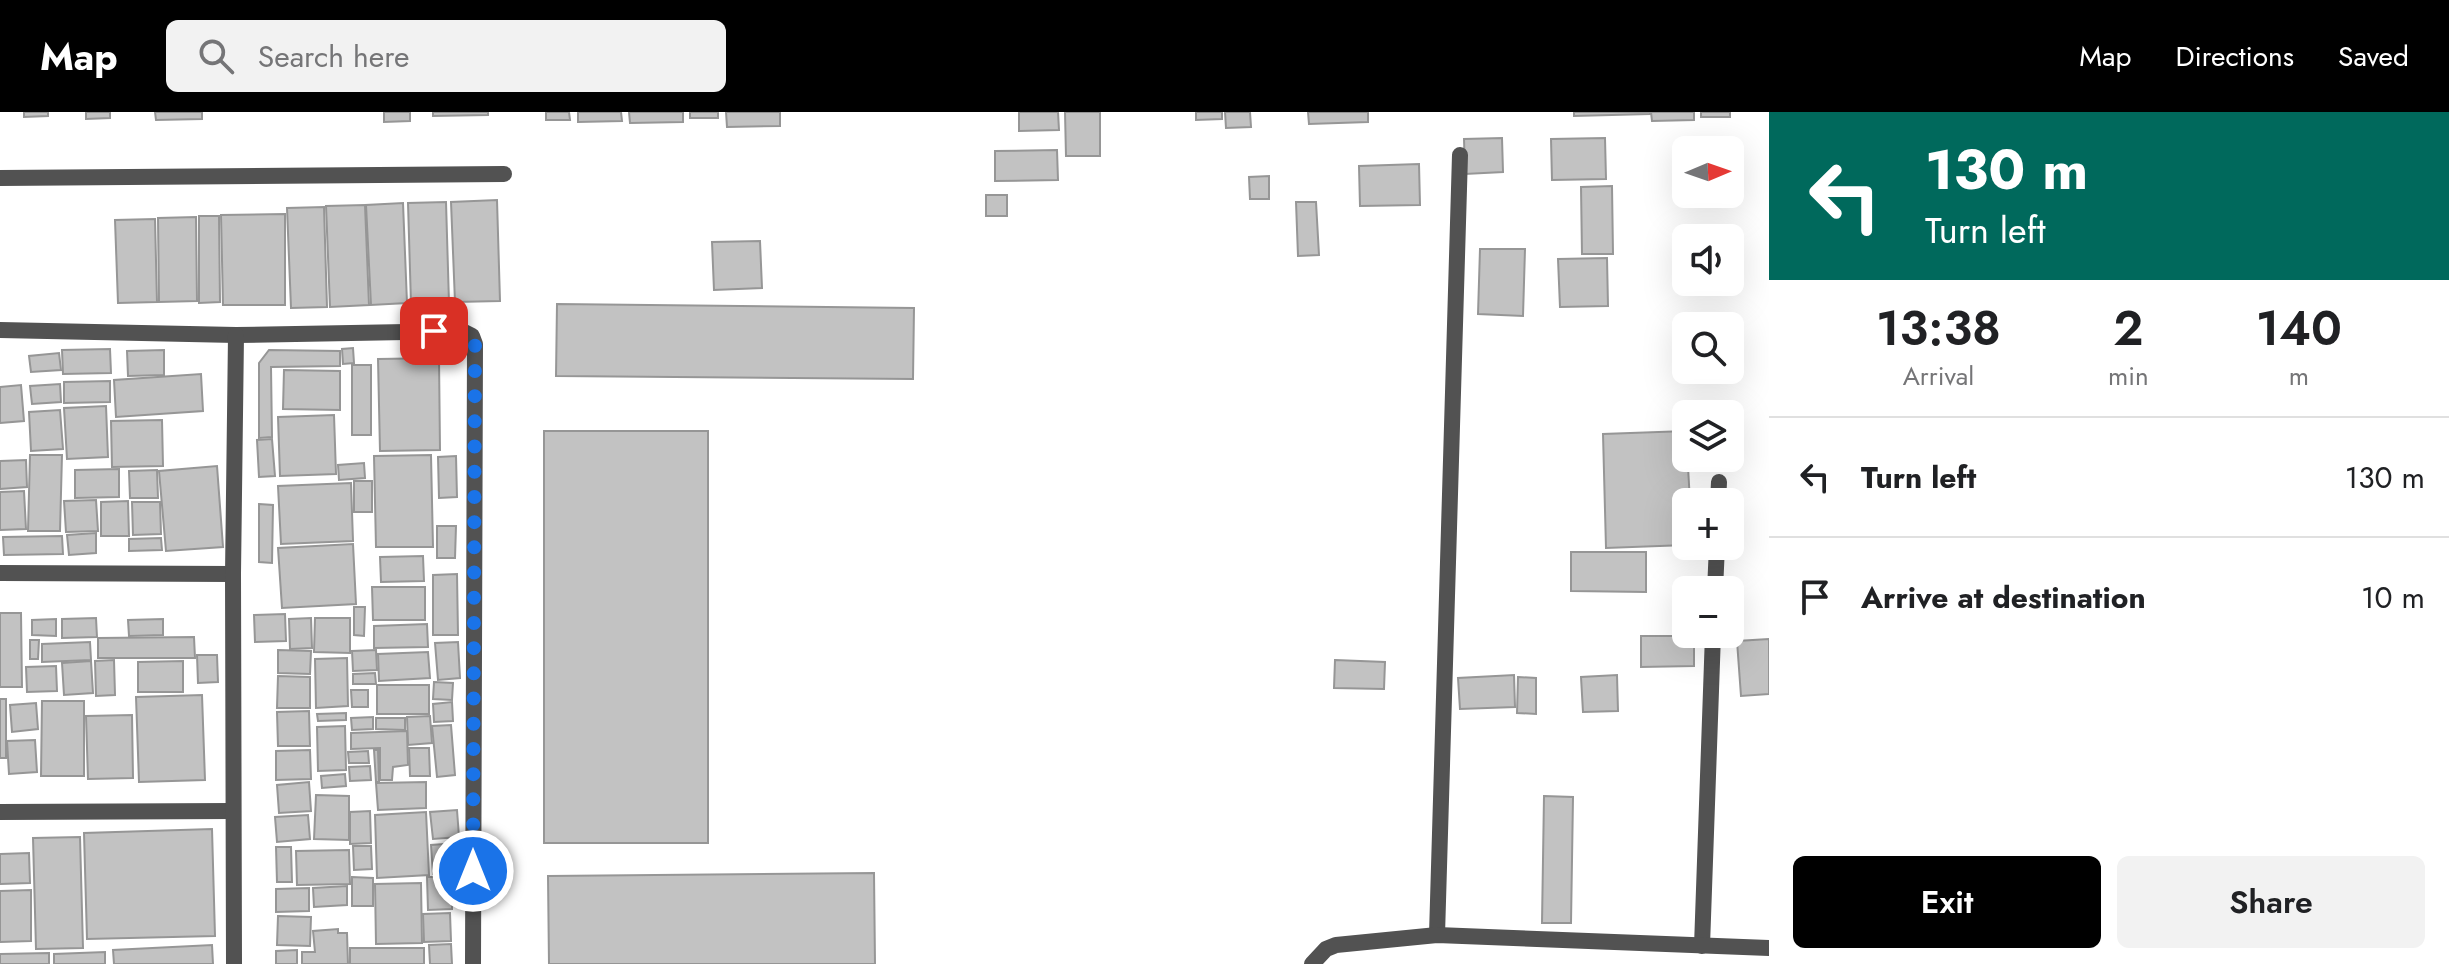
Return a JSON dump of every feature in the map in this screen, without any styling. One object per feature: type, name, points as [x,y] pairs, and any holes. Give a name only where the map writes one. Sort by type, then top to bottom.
[{"type":"street","points":[[1437,935],[1460,155]]},
{"type":"street","points":[[0,178],[504,174]]},
{"type":"street","points":[[0,330],[236,335],[462,331],[470,333],[475,339],[473,964]]},
{"type":"street","points":[[234,964],[236,335]]},
{"type":"street","points":[[1719,482],[1719,488]]},
{"type":"street","points":[[0,573],[233,574]]},
{"type":"street","points":[[1702,946],[1713,648]]},
{"type":"street","points":[[0,812],[233,811]]},
{"type":"street","points":[[1312,964],[1319,955],[1336,945],[1437,935],[1769,948]]},
{"type":"building","points":[[24,112],[48,112],[48,116],[24,117]]},
{"type":"building","points":[[86,112],[110,112],[110,118],[86,119]]},
{"type":"building","points":[[155,112],[202,112],[202,119],[156,120]]},
{"type":"building","points":[[384,112],[410,112],[410,121],[384,122]]},
{"type":"building","points":[[433,112],[488,112],[488,115],[433,116]]},
{"type":"building","points":[[546,112],[569,112],[570,120],[546,120]]},
{"type":"building","points":[[578,112],[621,112],[622,121],[578,122]]},
{"type":"building","points":[[629,112],[683,112],[683,122],[630,123]]},
{"type":"building","points":[[690,112],[718,112],[718,118],[690,118]]},
{"type":"building","points":[[726,112],[780,112],[780,126],[727,127]]},
{"type":"building","points":[[1019,112],[1058,112],[1059,130],[1019,131]]},
{"type":"building","points":[[1065,112],[1100,112],[1100,156],[1066,156]]},
{"type":"building","points":[[1196,112],[1222,112],[1222,119],[1196,120]]},
{"type":"building","points":[[1225,112],[1250,112],[1251,127],[1226,128]]},
{"type":"building","points":[[1308,112],[1368,112],[1368,122],[1309,124]]},
{"type":"building","points":[[1574,112],[1650,112],[1650,114],[1574,116]]},
{"type":"building","points":[[1651,112],[1694,112],[1694,120],[1652,121]]},
{"type":"building","points":[[1701,112],[1730,112],[1730,117],[1701,117]]},
{"type":"building","points":[[1502,138],[1503,172],[1465,174],[1464,139]]},
{"type":"building","points":[[1605,138],[1606,179],[1552,180],[1551,139]]},
{"type":"building","points":[[1057,150],[1058,180],[995,181],[995,151]]},
{"type":"building","points":[[1419,164],[1420,205],[1360,206],[1359,166]]},
{"type":"building","points":[[1269,176],[1269,199],[1250,199],[1249,177]]},
{"type":"building","points":[[1612,186],[1613,254],[1582,254],[1581,187]]},
{"type":"building","points":[[986,195],[1007,195],[1007,216],[986,216]]},
{"type":"building","points":[[497,200],[500,301],[455,302],[451,202]]},
{"type":"building","points":[[446,202],[449,303],[411,304],[408,203]]},
{"type":"building","points":[[1296,202],[1316,202],[1319,255],[1298,256]]},
{"type":"building","points":[[403,203],[407,303],[371,305],[366,205]]},
{"type":"building","points":[[365,205],[369,305],[330,307],[326,206]]},
{"type":"building","points":[[324,207],[327,307],[291,308],[287,208]]},
{"type":"building","points":[[285,214],[285,305],[223,305],[221,215]]},
{"type":"building","points":[[199,216],[219,216],[220,302],[199,303]]},
{"type":"building","points":[[196,217],[197,301],[159,302],[158,218]]},
{"type":"building","points":[[155,219],[157,302],[118,303],[115,220]]},
{"type":"building","points":[[760,241],[762,288],[714,290],[712,242]]},
{"type":"building","points":[[1480,249],[1525,249],[1523,316],[1478,314]]},
{"type":"building","points":[[1607,258],[1608,306],[1560,307],[1558,259]]},
{"type":"building","points":[[557,304],[914,308],[913,379],[556,376]]},
{"type":"building","points":[[353,348],[354,363],[343,364],[342,349]]},
{"type":"building","points":[[110,349],[111,373],[63,374],[62,350]]},
{"type":"building","points":[[164,350],[164,375],[128,376],[127,351]]},
{"type":"building","points":[[269,350],[340,351],[340,366],[271,367],[272,437],[259,438],[259,363]]},
{"type":"building","points":[[59,353],[61,370],[31,372],[29,356]]},
{"type":"building","points":[[439,358],[440,450],[380,451],[378,359]]},
{"type":"building","points":[[352,365],[371,365],[371,435],[352,435]]},
{"type":"building","points":[[284,370],[340,371],[340,410],[283,409]]},
{"type":"building","points":[[201,374],[203,411],[116,417],[114,380]]},
{"type":"building","points":[[110,381],[110,402],[64,403],[64,382]]},
{"type":"building","points":[[60,384],[61,402],[32,404],[30,386]]},
{"type":"building","points":[[21,385],[24,421],[0,423],[0,387]]},
{"type":"building","points":[[106,406],[108,457],[67,459],[64,408]]},
{"type":"building","points":[[60,410],[63,449],[31,451],[29,412]]},
{"type":"building","points":[[334,415],[336,474],[280,476],[278,417]]},
{"type":"building","points":[[162,420],[163,466],[112,467],[111,421]]},
{"type":"building","points":[[544,431],[708,431],[708,843],[544,843]]},
{"type":"building","points":[[1672,432],[1672,472],[1688,472],[1689,488],[1672,488],[1672,546],[1606,548],[1603,434]]},
{"type":"building","points":[[272,439],[275,476],[259,477],[257,440]]},
{"type":"building","points":[[30,455],[62,455],[60,531],[28,531]]},
{"type":"building","points":[[431,455],[433,547],[376,547],[374,456]]},
{"type":"building","points":[[456,456],[457,497],[439,498],[438,457]]},
{"type":"building","points":[[26,460],[27,487],[0,489],[0,461]]},
{"type":"building","points":[[364,463],[365,478],[339,480],[338,465]]},
{"type":"building","points":[[217,466],[223,547],[166,551],[159,471]]},
{"type":"building","points":[[119,469],[119,497],[75,498],[75,470]]},
{"type":"building","points":[[157,470],[158,498],[130,498],[129,471]]},
{"type":"building","points":[[354,481],[372,481],[372,512],[354,512]]},
{"type":"building","points":[[351,483],[353,541],[281,544],[278,486]]},
{"type":"building","points":[[24,491],[26,529],[0,530],[0,492]]},
{"type":"building","points":[[96,500],[98,531],[66,532],[64,501]]},
{"type":"building","points":[[128,501],[129,536],[101,536],[101,502]]},
{"type":"building","points":[[132,502],[160,502],[161,534],[133,535]]},
{"type":"building","points":[[259,504],[273,505],[272,563],[259,562]]},
{"type":"building","points":[[437,526],[456,526],[455,558],[437,558]]},
{"type":"building","points":[[96,533],[96,553],[69,555],[67,535]]},
{"type":"building","points":[[62,536],[63,554],[4,555],[3,537]]},
{"type":"building","points":[[161,538],[162,550],[129,551],[129,539]]},
{"type":"building","points":[[353,544],[356,604],[282,608],[278,548]]},
{"type":"building","points":[[1571,552],[1646,552],[1646,592],[1571,591]]},
{"type":"building","points":[[423,556],[424,581],[381,582],[380,557]]},
{"type":"building","points":[[457,574],[458,635],[433,635],[433,575]]},
{"type":"building","points":[[372,587],[425,587],[425,620],[373,620]]},
{"type":"building","points":[[354,607],[365,607],[364,636],[354,635]]},
{"type":"building","points":[[0,613],[21,613],[22,687],[0,687]]},
{"type":"building","points":[[285,614],[286,641],[255,642],[254,615]]},
{"type":"building","points":[[96,618],[97,637],[62,638],[62,619]]},
{"type":"building","points":[[311,618],[312,648],[290,649],[289,619]]},
{"type":"building","points":[[315,618],[350,618],[350,653],[314,652]]},
{"type":"building","points":[[56,619],[56,636],[32,635],[32,620]]},
{"type":"building","points":[[163,619],[163,635],[129,636],[128,620]]},
{"type":"building","points":[[427,624],[428,647],[374,648],[374,626]]},
{"type":"building","points":[[1641,636],[1672,636],[1672,648],[1694,648],[1694,666],[1641,667]]},
{"type":"building","points":[[194,637],[195,658],[98,658],[98,638]]},
{"type":"building","points":[[1769,639],[1769,694],[1741,696],[1738,648],[1744,648],[1744,641]]},
{"type":"building","points":[[30,640],[39,640],[38,659],[30,659]]},
{"type":"building","points":[[90,642],[91,660],[42,662],[42,644]]},
{"type":"building","points":[[458,642],[460,678],[438,680],[435,643]]},
{"type":"building","points":[[278,650],[311,651],[310,674],[278,673]]},
{"type":"building","points":[[376,650],[377,670],[353,671],[352,651]]},
{"type":"building","points":[[428,652],[430,678],[379,681],[378,654]]},
{"type":"building","points":[[197,655],[217,655],[218,682],[198,683]]},
{"type":"building","points":[[347,658],[348,706],[316,708],[315,659]]},
{"type":"building","points":[[114,660],[115,695],[96,696],[95,661]]},
{"type":"building","points":[[1335,660],[1385,662],[1384,689],[1334,688]]},
{"type":"building","points":[[91,661],[93,693],[64,695],[62,663]]},
{"type":"building","points":[[183,661],[183,692],[138,692],[138,662]]},
{"type":"building","points":[[56,666],[57,691],[27,692],[26,667]]},
{"type":"building","points":[[375,673],[376,684],[353,684],[353,674]]},
{"type":"building","points":[[1514,675],[1515,707],[1460,709],[1458,678]]},
{"type":"building","points":[[1617,675],[1618,711],[1583,712],[1581,677]]},
{"type":"building","points":[[278,676],[310,677],[310,708],[277,708]]},
{"type":"building","points":[[1518,677],[1536,678],[1536,714],[1517,713]]},
{"type":"building","points":[[434,682],[453,683],[452,700],[433,699]]},
{"type":"building","points":[[377,685],[429,685],[429,714],[377,714]]},
{"type":"building","points":[[351,690],[368,690],[368,707],[352,707]]},
{"type":"building","points":[[202,695],[205,780],[139,782],[136,697]]},
{"type":"building","points":[[0,699],[6,699],[6,758],[0,758]]},
{"type":"building","points":[[42,701],[84,701],[84,776],[41,776]]},
{"type":"building","points":[[452,702],[453,721],[434,722],[433,704]]},
{"type":"building","points":[[36,703],[38,729],[12,732],[10,705]]},
{"type":"building","points":[[309,711],[310,746],[278,746],[277,712]]},
{"type":"building","points":[[346,713],[346,720],[318,721],[317,714]]},
{"type":"building","points":[[132,715],[133,778],[88,779],[86,716]]},
{"type":"building","points":[[430,716],[432,743],[408,745],[407,717]]},
{"type":"building","points":[[373,717],[373,729],[352,730],[351,718]]},
{"type":"building","points":[[376,718],[405,718],[405,730],[376,729]]},
{"type":"building","points":[[451,725],[455,775],[437,777],[432,726]]},
{"type":"building","points":[[345,726],[346,770],[318,771],[317,727]]},
{"type":"building","points":[[407,731],[408,765],[393,767],[392,780],[380,780],[380,748],[351,749],[351,733]]},
{"type":"building","points":[[35,740],[37,772],[9,774],[7,741]]},
{"type":"building","points":[[409,748],[429,748],[430,776],[410,776]]},
{"type":"building","points":[[310,750],[311,779],[276,780],[276,751]]},
{"type":"building","points":[[374,750],[378,750],[379,782],[376,782]]},
{"type":"building","points":[[368,751],[369,763],[349,763],[348,752]]},
{"type":"building","points":[[370,766],[371,780],[350,781],[349,767]]},
{"type":"building","points":[[345,774],[346,786],[322,788],[321,776]]},
{"type":"building","points":[[309,782],[311,811],[279,813],[277,785]]},
{"type":"building","points":[[426,782],[426,808],[378,810],[376,783]]},
{"type":"building","points":[[316,795],[349,796],[349,840],[314,839]]},
{"type":"building","points":[[1544,796],[1573,797],[1571,923],[1542,923]]},
{"type":"building","points":[[457,810],[459,837],[433,839],[430,812]]},
{"type":"building","points":[[370,811],[371,843],[350,844],[350,812]]},
{"type":"building","points":[[426,812],[429,875],[377,878],[375,815]]},
{"type":"building","points":[[308,815],[310,839],[277,842],[275,817]]},
{"type":"building","points":[[212,829],[215,936],[87,939],[84,833]]},
{"type":"building","points":[[80,837],[83,948],[36,949],[33,838]]},
{"type":"building","points":[[458,843],[460,872],[433,874],[431,845]]},
{"type":"building","points":[[353,846],[371,846],[372,869],[354,870]]},
{"type":"building","points":[[276,847],[291,847],[292,882],[277,882]]},
{"type":"building","points":[[349,850],[350,884],[297,885],[296,851]]},
{"type":"building","points":[[29,853],[30,883],[0,884],[0,854]]},
{"type":"building","points":[[874,873],[875,964],[549,964],[548,876]]},
{"type":"building","points":[[352,877],[373,878],[373,906],[352,906]]},
{"type":"building","points":[[427,877],[452,877],[452,909],[428,910]]},
{"type":"building","points":[[421,883],[422,943],[376,944],[375,884]]},
{"type":"building","points":[[347,886],[347,905],[314,907],[313,888]]},
{"type":"building","points":[[309,888],[309,911],[276,912],[276,889]]},
{"type":"building","points":[[31,890],[31,941],[0,942],[0,891]]},
{"type":"building","points":[[450,913],[451,941],[424,942],[423,914]]},
{"type":"building","points":[[278,916],[311,917],[310,946],[277,945]]},
{"type":"building","points":[[338,929],[338,933],[347,933],[348,964],[302,964],[302,952],[315,952],[313,931]]},
{"type":"building","points":[[451,944],[452,964],[430,964],[429,945]]},
{"type":"building","points":[[212,945],[213,964],[114,964],[113,950]]},
{"type":"building","points":[[350,948],[424,948],[424,964],[350,964]]},
{"type":"building","points":[[297,950],[297,964],[276,964],[276,951]]},
{"type":"building","points":[[105,952],[105,964],[54,964],[54,954]]},
{"type":"building","points":[[49,953],[49,964],[0,964],[0,954]]},
{"type":"route","points":[[434,331],[462,331],[470,333],[475,339],[473,871]]}]
